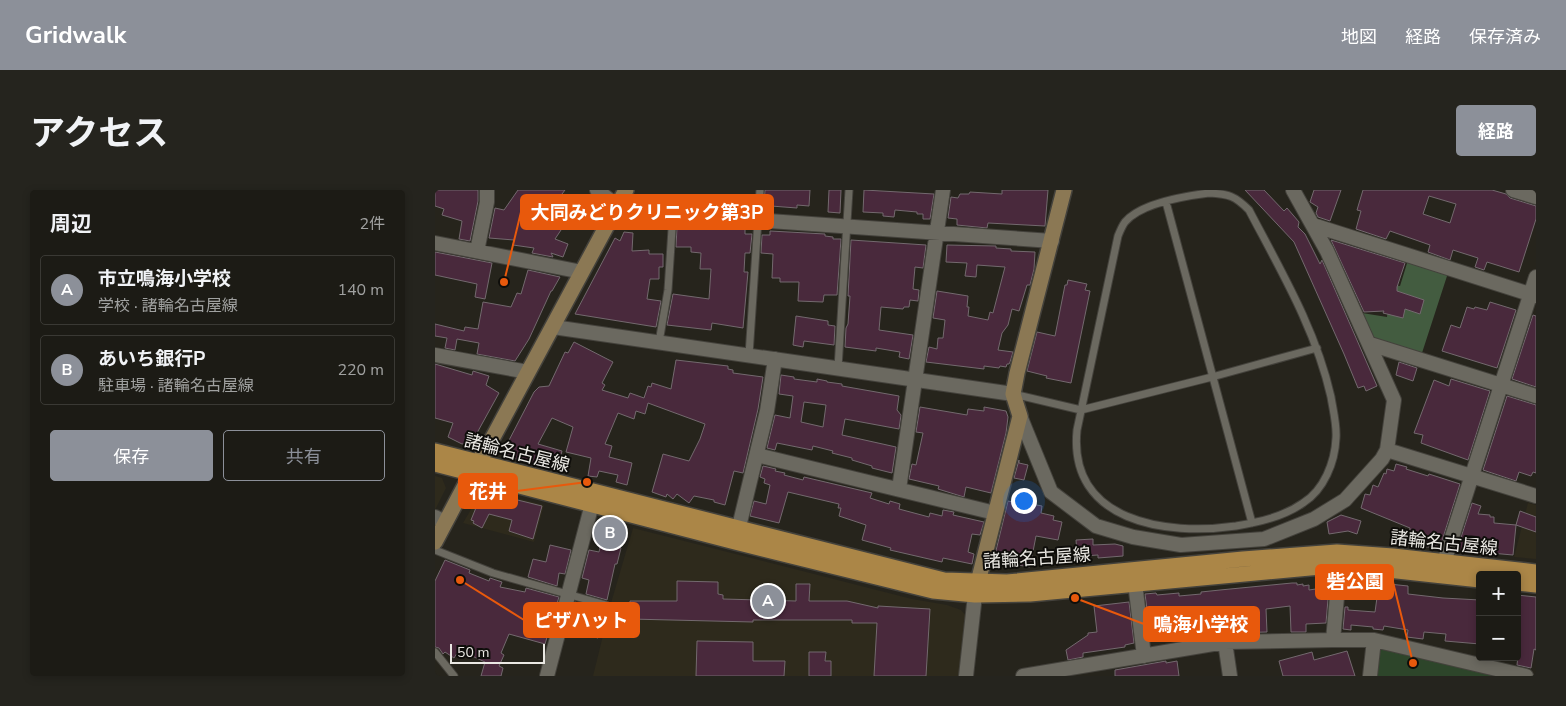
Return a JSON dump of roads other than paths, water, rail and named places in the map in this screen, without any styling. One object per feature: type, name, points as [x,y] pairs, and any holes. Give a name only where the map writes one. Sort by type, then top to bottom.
[{"type":"main road","name":"諸輪名古屋線","points":[[435,451],[474,468],[593,504],[737,535]]},
{"type":"main road","name":"諸輪名古屋線","points":[[435,464],[474,468],[737,535],[933,592],[977,588],[1007,582],[1337,552],[1536,572]]},
{"type":"main road","name":"諸輪名古屋線","points":[[977,588],[1030,594],[1342,565],[1476,580]]},
{"type":"main road","points":[[1521,583],[1536,585]]},
{"type":"street","points":[[477,251],[487,202],[487,190]]},
{"type":"street","points":[[597,190],[616,208],[758,221],[1052,240]]},
{"type":"street","points":[[435,542],[440,519],[474,468],[553,327],[626,190]]},
{"type":"street","points":[[899,489],[943,190]]},
{"type":"street","points":[[1064,190],[1013,394],[1020,416],[1051,492],[1096,526],[1133,537],[1181,545],[1264,539],[1315,518],[1345,500],[1382,459],[1387,450],[1394,400],[1327,251],[1293,190]]},
{"type":"street","points":[[1513,190],[1536,197]]},
{"type":"street","points":[[1313,225],[1533,296]]},
{"type":"street","points":[[435,243],[582,272]]},
{"type":"street","points":[[1444,562],[1501,386],[1533,296],[1536,277]]},
{"type":"street","points":[[553,327],[1013,394]]},
{"type":"street","points":[[1370,344],[1536,396]]},
{"type":"street","points":[[435,356],[528,372]]},
{"type":"street","points":[[737,535],[767,411],[775,359]]},
{"type":"street","points":[[966,676],[977,588],[1020,416]]},
{"type":"street","points":[[1387,450],[1536,496]]},
{"type":"street","points":[[757,455],[995,513]]},
{"type":"street","points":[[547,676],[593,504]]},
{"type":"street","points":[[1333,640],[1339,575],[1342,565]]},
{"type":"street","points":[[1135,583],[1144,656]]},
{"type":"street","points":[[1023,676],[1225,642],[1333,640],[1374,640],[1526,676]]},
{"type":"street","points":[[1370,676],[1374,640]]},
{"type":"street","points":[[1225,642],[1230,676]]},
{"type":"lane","points":[[749,355],[760,190]]},
{"type":"lane","points":[[838,368],[849,190]]},
{"type":"lane","points":[[1227,192],[1239,200],[1249,210],[1305,319],[1317,348],[1328,386],[1337,436],[1331,466],[1324,480],[1304,503],[1278,517],[1218,529],[1173,528],[1143,522],[1127,518],[1102,501],[1091,489],[1080,468],[1075,446],[1118,236],[1124,222],[1136,212],[1149,206],[1166,202],[1193,195],[1227,192]]},
{"type":"lane","points":[[1166,202],[1252,523]]},
{"type":"lane","points":[[659,342],[668,290],[673,214]]},
{"type":"lane","points":[[1013,394],[1081,410],[1317,348]]},
{"type":"lane","points":[[435,550],[493,573],[606,605]]},
{"type":"lane","points":[[435,652],[454,676]]},
{"type":"place","name":"大同みどりクリニック第3P","points":[[504,282]]},
{"type":"place","name":"花井","points":[[587,482]]},
{"type":"place","name":"あいち銀行P","points":[[610,533]]},
{"type":"place","name":"ピザハット","points":[[460,580]]},
{"type":"place","name":"鳴海小学校","points":[[1075,598]]},
{"type":"place","name":"市立鳴海小学校","points":[[768,601]]},
{"type":"place","name":"砦公園","points":[[1413,663]]}]
